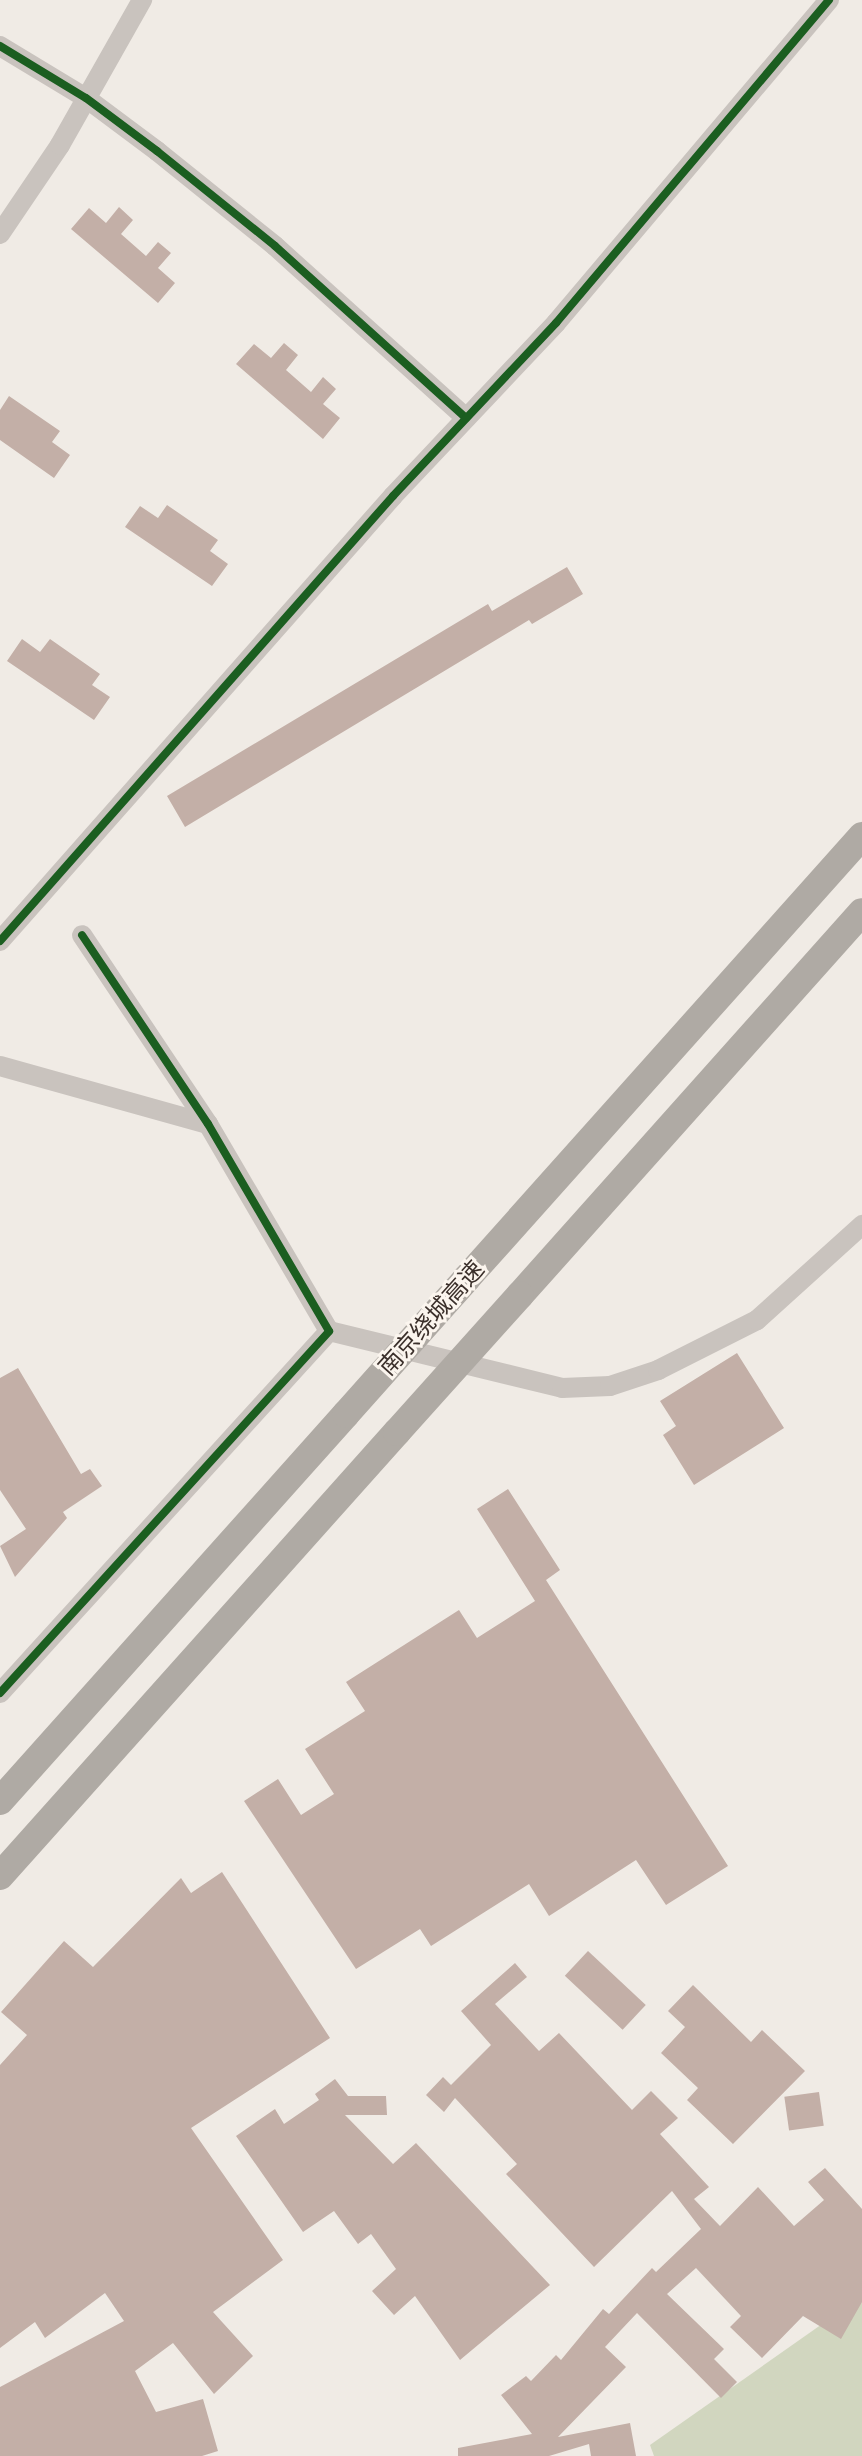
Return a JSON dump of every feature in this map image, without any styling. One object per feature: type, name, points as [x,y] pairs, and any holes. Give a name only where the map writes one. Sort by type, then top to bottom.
[{"type":"highway","name":"南京绕城高速","points":[[0,1801],[862,836]]},
{"type":"highway","points":[[0,1876],[862,912]]},
{"type":"street","points":[[0,234],[86,98],[142,0]]},
{"type":"street","points":[[0,941],[650,216],[829,0]]},
{"type":"street","points":[[0,46],[86,98],[275,246],[466,418]]},
{"type":"street","points":[[82,935],[208,1124],[329,1331],[562,1388],[610,1386],[658,1370],[757,1320],[862,1225]]},
{"type":"street","points":[[0,1066],[208,1124]]},
{"type":"street","points":[[0,1693],[329,1331]]},
{"type":"green space","points":[[862,2296],[862,2456],[654,2456],[650,2445]]},
{"type":"building","points":[[119,207],[133,220],[121,234],[146,256],[158,242],[171,253],[158,268],[175,283],[158,303],[71,229],[89,208],[106,223]]},
{"type":"building","points":[[284,343],[298,355],[286,370],[311,392],[323,377],[336,389],[323,404],[340,418],[323,439],[236,364],[254,344],[271,358]]},
{"type":"building","points":[[9,396],[60,431],[52,442],[70,455],[54,478],[0,440],[0,410]]},
{"type":"building","points":[[167,505],[218,540],[210,551],[228,564],[212,586],[125,527],[140,506],[158,518]]},
{"type":"building","points":[[567,567],[583,594],[532,624],[529,620],[185,827],[167,796],[488,604],[492,611]]},
{"type":"building","points":[[22,639],[40,652],[50,639],[100,674],[92,685],[110,697],[94,720],[7,661]]},
{"type":"building","points":[[737,1353],[784,1428],[694,1485],[663,1435],[676,1426],[660,1401]]},
{"type":"building","points":[[18,1368],[81,1474],[90,1469],[102,1486],[63,1512],[67,1518],[15,1577],[0,1546],[26,1529],[0,1490],[0,1378]]},
{"type":"building","points":[[508,1489],[560,1570],[546,1580],[728,1866],[666,1905],[636,1860],[549,1916],[529,1884],[431,1946],[420,1929],[356,1969],[244,1801],[278,1779],[301,1815],[334,1794],[305,1749],[365,1711],[346,1682],[459,1610],[477,1638],[535,1601],[477,1509]]},
{"type":"building","points":[[222,1872],[330,2038],[191,2128],[283,2260],[213,2312],[253,2356],[214,2394],[173,2343],[135,2371],[156,2412],[203,2399],[218,2451],[202,2456],[0,2456],[0,2387],[124,2321],[105,2293],[45,2338],[35,2322],[0,2348],[0,2065],[27,2035],[1,2012],[64,1941],[93,1967],[181,1878],[191,1893]]},
{"type":"building","points":[[588,1951],[646,2005],[623,2030],[565,1976]]},
{"type":"building","points":[[515,1963],[527,1977],[495,2004],[539,2051],[559,2033],[632,2110],[651,2091],[678,2118],[660,2134],[709,2187],[694,2199],[720,2226],[758,2187],[794,2226],[824,2200],[808,2182],[825,2168],[862,2209],[862,2302],[841,2339],[803,2316],[762,2358],[730,2327],[741,2316],[696,2268],[667,2294],[724,2349],[714,2359],[737,2382],[721,2398],[637,2313],[605,2347],[626,2367],[558,2437],[630,2423],[636,2456],[591,2456],[589,2444],[549,2456],[458,2456],[458,2448],[532,2434],[501,2395],[526,2376],[531,2381],[556,2355],[561,2360],[603,2309],[609,2314],[652,2268],[656,2272],[701,2229],[672,2191],[594,2267],[506,2174],[517,2164],[455,2098],[444,2112],[426,2095],[443,2077],[451,2085],[491,2045],[461,2011]]},
{"type":"building","points":[[693,1985],[751,2042],[762,2030],[805,2071],[733,2144],[687,2100],[698,2088],[661,2053],[685,2027],[668,2011]]},
{"type":"building","points":[[335,2079],[348,2096],[386,2096],[387,2115],[345,2115],[393,2164],[416,2143],[550,2285],[460,2360],[415,2296],[394,2315],[372,2291],[396,2269],[371,2234],[358,2244],[334,2211],[303,2232],[236,2136],[275,2109],[284,2124],[319,2100],[315,2094]]},
{"type":"building","points":[[819,2092],[824,2126],[789,2131],[784,2097]]},
{"type":"cycle path","points":[[0,941],[393,496],[556,323],[829,0]]},
{"type":"cycle path","points":[[0,46],[86,98],[157,151],[275,246],[466,418]]},
{"type":"cycle path","points":[[0,1693],[329,1331],[208,1124],[82,935]]}]
